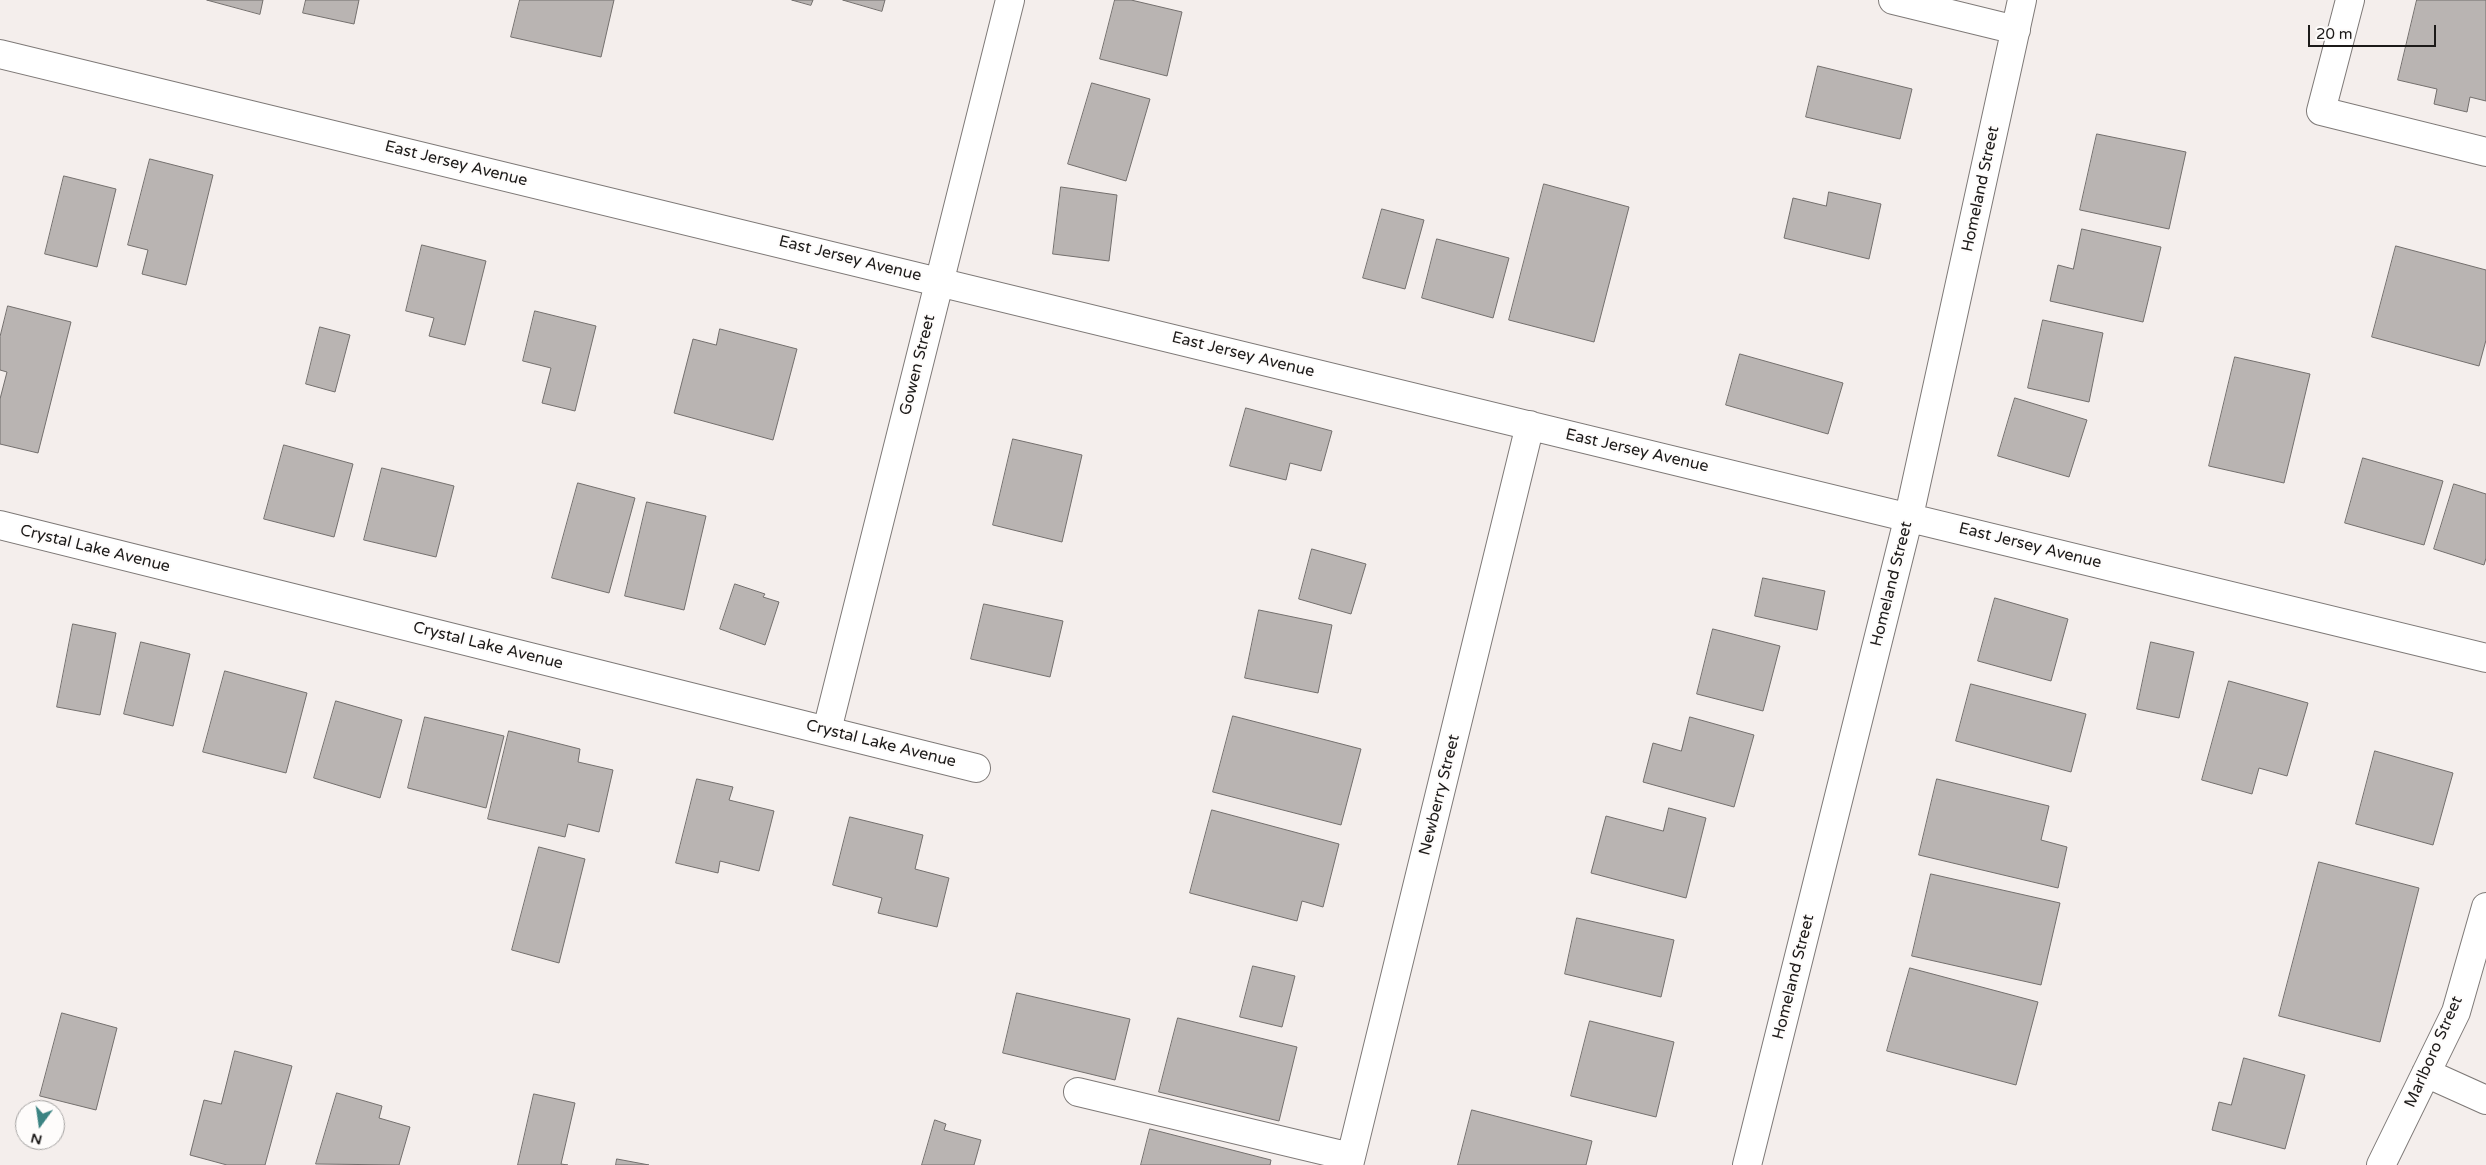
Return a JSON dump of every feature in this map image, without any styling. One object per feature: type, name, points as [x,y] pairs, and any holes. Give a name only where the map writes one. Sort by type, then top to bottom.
[{"type":"street","name":"Gowen Street","points":[[827,730],[1010,0]]},
{"type":"street","points":[[1893,0],[2016,30]]},
{"type":"street","name":"Homeland Street","points":[[1748,1165],[1909,516],[2022,0]]},
{"type":"street","points":[[2350,0],[2321,111],[2486,152]]},
{"type":"street","name":"East Jersey Avenue","points":[[0,54],[1909,516],[2486,658]]},
{"type":"street","name":"Newberry Street","points":[[1350,1161],[1530,425]]},
{"type":"street","name":"Crystal Lake Avenue","points":[[0,525],[976,768]]},
{"type":"street","name":"Marlboro Street","points":[[2382,1165],[2456,1012],[2486,907]]},
{"type":"street","points":[[2426,1073],[2486,1100]]},
{"type":"street","points":[[1078,1092],[1350,1161]]},
{"type":"building","points":[[207,0],[263,0],[260,14]]},
{"type":"building","points":[[306,0],[359,0],[354,24],[303,13]]},
{"type":"building","points":[[520,0],[614,0],[601,57],[511,37]]},
{"type":"building","points":[[792,0],[813,0],[811,5]]},
{"type":"building","points":[[843,0],[885,0],[882,11]]},
{"type":"building","points":[[1115,0],[1131,0],[1182,12],[1167,76],[1100,59]]},
{"type":"building","points":[[2417,0],[2486,0],[2486,101],[2470,97],[2467,112],[2434,104],[2437,89],[2398,80]]},
{"type":"building","points":[[1818,66],[1912,89],[1900,139],[1806,117]]},
{"type":"building","points":[[1092,83],[1150,99],[1126,181],[1068,164]]},
{"type":"building","points":[[2097,134],[2186,152],[2169,229],[2080,210]]},
{"type":"building","points":[[150,159],[213,175],[186,285],[142,274],[148,250],[128,245]]},
{"type":"building","points":[[64,176],[116,189],[97,267],[45,254]]},
{"type":"building","points":[[1544,184],[1629,207],[1594,342],[1509,320]]},
{"type":"building","points":[[1061,187],[1117,195],[1109,261],[1053,254]]},
{"type":"building","points":[[1829,192],[1881,204],[1869,259],[1784,238],[1793,198],[1826,206]]},
{"type":"building","points":[[1382,209],[1424,220],[1405,289],[1363,278]]},
{"type":"building","points":[[2082,229],[2161,247],[2143,322],[2050,301],[2058,265],[2073,269]]},
{"type":"building","points":[[1437,239],[1509,258],[1493,318],[1422,298]]},
{"type":"building","points":[[422,245],[486,261],[465,345],[429,336],[434,318],[406,311]]},
{"type":"building","points":[[2396,246],[2486,270],[2486,340],[2479,366],[2372,337]]},
{"type":"building","points":[[8,306],[71,322],[38,453],[0,444],[0,399],[7,372],[0,370],[0,337]]},
{"type":"building","points":[[535,311],[596,326],[575,411],[542,403],[551,368],[523,361]]},
{"type":"building","points":[[2043,320],[2103,333],[2089,402],[2028,388]]},
{"type":"building","points":[[320,327],[350,335],[335,392],[306,384]]},
{"type":"building","points":[[720,329],[797,349],[773,440],[674,413],[693,339],[716,345]]},
{"type":"building","points":[[1740,354],[1843,383],[1828,434],[1726,405]]},
{"type":"building","points":[[2235,357],[2310,374],[2284,483],[2209,466]]},
{"type":"building","points":[[2015,398],[2087,420],[2069,477],[1998,456]]},
{"type":"building","points":[[1246,408],[1332,431],[1321,471],[1290,463],[1286,480],[1230,466]]},
{"type":"building","points":[[1013,439],[1082,455],[1062,542],[993,525]]},
{"type":"building","points":[[284,445],[353,464],[334,537],[264,519]]},
{"type":"building","points":[[2363,458],[2443,481],[2424,545],[2345,523]]},
{"type":"building","points":[[382,468],[454,486],[436,557],[364,540]]},
{"type":"building","points":[[578,483],[635,498],[609,593],[552,578]]},
{"type":"building","points":[[2454,484],[2486,494],[2486,558],[2484,565],[2434,549]]},
{"type":"building","points":[[647,502],[706,516],[684,610],[625,596]]},
{"type":"building","points":[[1312,549],[1366,564],[1351,614],[1299,599]]},
{"type":"building","points":[[1763,578],[1825,591],[1817,630],[1755,616]]},
{"type":"building","points":[[735,584],[765,594],[763,597],[779,602],[765,645],[720,629]]},
{"type":"building","points":[[1995,598],[2068,619],[2051,681],[1978,661]]},
{"type":"building","points":[[984,604],[1063,621],[1050,677],[971,659]]},
{"type":"building","points":[[1259,610],[1332,625],[1318,693],[1245,678]]},
{"type":"building","points":[[73,624],[116,633],[100,715],[57,707]]},
{"type":"building","points":[[1713,629],[1780,646],[1763,711],[1697,694]]},
{"type":"building","points":[[141,642],[190,654],[173,726],[124,714]]},
{"type":"building","points":[[2151,642],[2194,652],[2179,718],[2137,709]]},
{"type":"building","points":[[225,671],[307,693],[286,773],[203,752]]},
{"type":"building","points":[[2229,681],[2308,703],[2287,776],[2259,768],[2252,794],[2202,780]]},
{"type":"building","points":[[1971,684],[2086,714],[2071,772],[1956,741]]},
{"type":"building","points":[[336,701],[402,720],[380,798],[314,778]]},
{"type":"building","points":[[1233,716],[1361,749],[1341,825],[1213,792]]},
{"type":"building","points":[[425,717],[504,736],[486,808],[408,788]]},
{"type":"building","points":[[1690,717],[1754,735],[1734,807],[1643,782],[1653,743],[1681,751]]},
{"type":"building","points":[[509,731],[580,749],[578,762],[613,770],[599,832],[568,824],[565,837],[488,819]]},
{"type":"building","points":[[2375,751],[2453,773],[2433,845],[2356,824]]},
{"type":"building","points":[[697,779],[733,787],[729,800],[774,811],[759,871],[720,861],[718,873],[676,863]]},
{"type":"building","points":[[1937,779],[2049,806],[2041,840],[2067,847],[2058,888],[1919,855]]},
{"type":"building","points":[[1669,808],[1706,818],[1686,898],[1591,873],[1606,816],[1663,831]]},
{"type":"building","points":[[1212,810],[1339,844],[1323,907],[1302,901],[1297,921],[1190,893]]},
{"type":"building","points":[[850,817],[923,835],[915,869],[949,878],[937,927],[878,913],[882,898],[833,885]]},
{"type":"building","points":[[539,847],[585,859],[559,963],[512,950]]},
{"type":"building","points":[[2319,862],[2419,888],[2380,1042],[2279,1016]]},
{"type":"building","points":[[1931,874],[2060,903],[2041,985],[1912,956]]},
{"type":"building","points":[[1577,918],[1674,940],[1661,997],[1565,974]]},
{"type":"building","points":[[1253,966],[1295,976],[1282,1027],[1240,1017]]},
{"type":"building","points":[[1910,968],[2038,1002],[2016,1085],[1887,1051]]},
{"type":"building","points":[[1017,993],[1130,1019],[1115,1080],[1003,1053]]},
{"type":"building","points":[[62,1013],[117,1028],[96,1110],[65,1102],[65,1100],[40,1096]]},
{"type":"building","points":[[1178,1018],[1297,1047],[1279,1121],[1159,1092]]},
{"type":"building","points":[[1590,1021],[1674,1042],[1656,1117],[1571,1096]]},
{"type":"building","points":[[235,1051],[292,1066],[265,1165],[227,1165],[190,1155],[204,1100],[221,1104]]},
{"type":"building","points":[[2244,1058],[2305,1075],[2285,1149],[2212,1130],[2219,1102],[2231,1105]]},
{"type":"building","points":[[337,1093],[382,1106],[379,1118],[410,1127],[399,1165],[316,1164]]},
{"type":"building","points":[[534,1094],[575,1103],[561,1164],[568,1165],[518,1165]]},
{"type":"building","points":[[1472,1110],[1592,1141],[1586,1165],[1458,1165]]},
{"type":"building","points":[[935,1120],[946,1124],[944,1130],[981,1140],[974,1165],[922,1165]]},
{"type":"building","points":[[1150,1129],[1271,1160],[1270,1165],[1141,1165]]},
{"type":"building","points":[[617,1159],[649,1165],[616,1165]]}]
